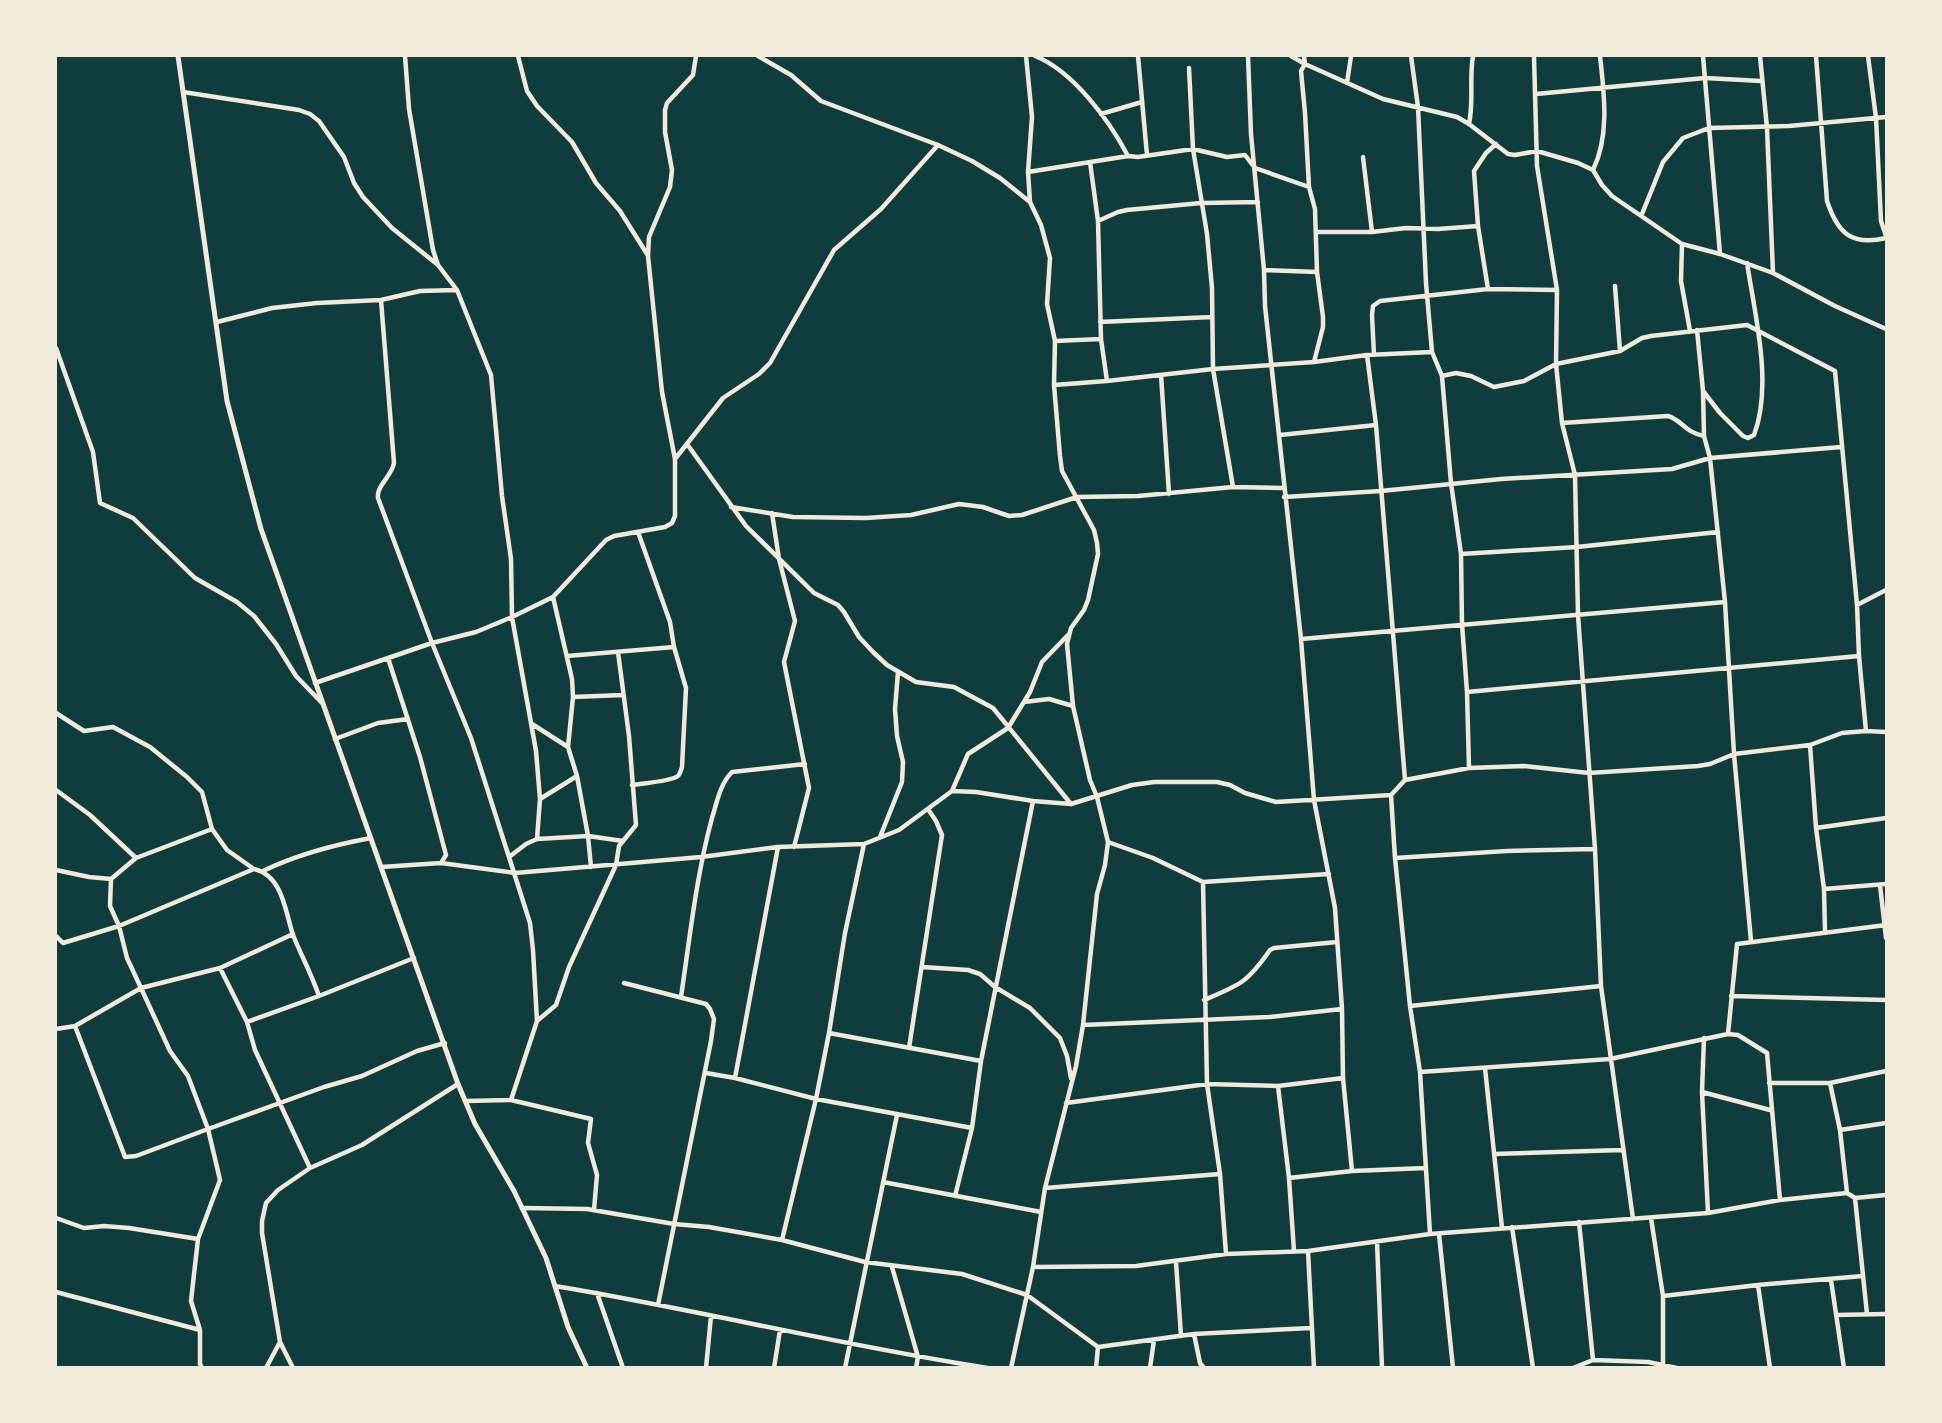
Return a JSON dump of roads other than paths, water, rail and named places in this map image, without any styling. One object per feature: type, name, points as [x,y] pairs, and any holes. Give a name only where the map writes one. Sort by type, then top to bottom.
[{"type":"street","points":[[178,56],[226,401],[258,518],[459,1084],[475,1124],[514,1191],[546,1258],[568,1327],[587,1368]]},
{"type":"street","points":[[405,56],[409,110],[430,235],[438,265]]},
{"type":"street","points":[[518,56],[528,91],[537,106],[572,142],[596,183],[620,211],[648,256]]},
{"type":"street","points":[[315,683],[432,643],[476,632],[512,617],[553,597],[606,540],[614,536],[665,527],[672,523],[675,516],[675,459],[662,392],[648,256],[649,237],[670,187],[672,171],[665,132],[665,110],[667,104],[693,75],[696,56]]},
{"type":"street","points":[[758,56],[791,75],[821,101],[939,145],[981,167],[1030,202]]},
{"type":"street","points":[[381,867],[441,863],[515,873],[701,857],[778,847],[864,844],[899,830],[952,791],[968,754],[1008,728],[1024,702],[1042,662],[1068,634],[1088,600],[1098,554],[1094,530],[1062,471],[1054,385],[1055,341],[1047,304],[1050,258],[1041,225],[1030,202],[1028,172],[1032,117],[1026,56]]},
{"type":"street","points":[[1035,56],[1045,60],[1072,82],[1101,114],[1128,156]]},
{"type":"street","points":[[1138,56],[1147,155]]},
{"type":"street","points":[[1248,56],[1251,135],[1271,366],[1301,639],[1314,800],[1335,908],[1342,1009],[1343,1078],[1352,1171]]},
{"type":"street","points":[[1292,56],[1383,99],[1457,117],[1469,123],[1508,154],[1537,151],[1578,163],[1593,170],[1612,196],[1642,214],[1682,244],[1720,254],[1773,273],[1835,306],[1887,329]]},
{"type":"street","points":[[1304,56],[1305,64],[1301,71],[1309,187],[1315,209],[1317,272],[1323,327],[1314,362]]},
{"type":"street","points":[[1347,83],[1351,56]]},
{"type":"street","points":[[1411,56],[1418,107],[1418,149],[1432,352],[1442,376],[1450,483],[1461,554],[1469,768]]},
{"type":"street","points":[[1469,123],[1472,112],[1473,56]]},
{"type":"street","points":[[1534,56],[1537,166],[1557,290],[1556,364],[1562,423],[1575,475],[1581,683],[1595,849],[1601,986],[1622,1149],[1634,1219]]},
{"type":"street","points":[[1593,170],[1604,136],[1604,88],[1600,56]]},
{"type":"street","points":[[1703,56],[1720,254]]},
{"type":"street","points":[[1760,56],[1767,128],[1773,273]]},
{"type":"street","points":[[1816,56],[1827,201],[1832,216],[1848,237],[1861,242],[1887,237],[1881,220],[1876,118],[1868,56]]},
{"type":"street","points":[[1189,68],[1193,149],[1207,234],[1213,369],[1233,487]]},
{"type":"street","points":[[1536,94],[1705,78],[1761,81]]},
{"type":"street","points":[[183,92],[299,110],[315,117],[344,157],[354,183],[363,197],[392,228],[438,265],[457,290],[491,375],[502,496],[510,552],[512,617],[532,724],[540,798],[537,839]]},
{"type":"street","points":[[1101,114],[1142,102]]},
{"type":"street","points":[[1642,214],[1663,162],[1683,138],[1709,128],[1767,128],[1887,117]]},
{"type":"street","points":[[1488,289],[1478,226],[1474,171],[1486,153],[1496,144]]},
{"type":"street","points":[[675,459],[723,398],[759,374],[770,363],[834,250],[881,209],[939,145]]},
{"type":"street","points":[[1028,172],[1128,156],[1138,157],[1193,149],[1227,157],[1245,155],[1255,168],[1309,187]]},
{"type":"street","points":[[1363,157],[1372,232]]},
{"type":"street","points":[[1090,162],[1098,221],[1100,322],[1107,381]]},
{"type":"street","points":[[1098,221],[1118,212],[1201,203],[1258,202]]},
{"type":"street","points":[[1316,232],[1372,232],[1478,226]]},
{"type":"street","points":[[1682,244],[1681,281],[1690,331]]},
{"type":"street","points":[[1703,391],[1720,413],[1743,436],[1748,438],[1754,435],[1762,395],[1758,330],[1747,263]]},
{"type":"street","points":[[1264,270],[1317,272]]},
{"type":"street","points":[[1616,286],[1620,351]]},
{"type":"street","points":[[1374,355],[1373,306],[1380,301],[1488,289],[1557,290]]},
{"type":"street","points":[[216,322],[254,311],[282,307],[381,300],[420,291],[457,290]]},
{"type":"street","points":[[381,300],[394,463],[392,472],[377,493],[432,643],[471,738],[530,923],[537,1021],[511,1100]]},
{"type":"street","points":[[1100,322],[1212,317]]},
{"type":"street","points":[[1442,376],[1456,373],[1471,376],[1494,387],[1524,381],[1556,364],[1620,351],[1642,338],[1747,325],[1835,371],[1857,605],[1866,731]]},
{"type":"street","points":[[1697,330],[1703,391],[1704,436],[1710,458],[1725,602],[1734,754],[1751,942]]},
{"type":"street","points":[[1055,341],[1101,339]]},
{"type":"street","points":[[56,351],[93,452],[100,503],[133,518],[195,578],[237,602],[254,616],[296,676],[322,703]]},
{"type":"street","points":[[1054,385],[1213,369],[1314,362],[1367,355],[1432,352]]},
{"type":"street","points":[[1367,355],[1376,425],[1405,780]]},
{"type":"street","points":[[1161,375],[1169,494]]},
{"type":"street","points":[[1562,423],[1668,416],[1686,430],[1704,436]]},
{"type":"street","points":[[1280,435],[1376,425]]},
{"type":"street","points":[[687,444],[746,526],[814,593],[838,605],[859,636],[887,665],[916,682],[954,687],[993,708],[1071,804]]},
{"type":"street","points":[[1284,497],[1381,491],[1450,483],[1672,469],[1710,458],[1841,447]]},
{"type":"street","points":[[731,507],[793,518],[894,518],[959,504],[983,507],[1010,516],[1022,515],[1077,497],[1169,494],[1233,487],[1283,488]]},
{"type":"street","points":[[772,513],[779,559],[795,621],[784,662],[809,788],[794,847]]},
{"type":"street","points":[[632,785],[677,776],[682,767],[686,688],[674,647],[670,622],[638,532]]},
{"type":"street","points":[[1461,554],[1577,547],[1718,532]]},
{"type":"street","points":[[1857,605],[1887,590]]},
{"type":"street","points":[[553,597],[572,679],[573,697],[568,747],[577,776],[591,867]]},
{"type":"street","points":[[1301,639],[1725,602]]},
{"type":"street","points":[[1011,1368],[1033,1267],[1045,1188],[1071,1078],[1076,1066],[1083,1025],[1097,894],[1108,842],[1097,797],[1090,780],[1073,706],[1068,634]]},
{"type":"street","points":[[567,656],[674,647]]},
{"type":"street","points":[[537,1021],[556,1005],[569,967],[616,865],[619,846],[636,825],[629,736],[618,652]]},
{"type":"street","points":[[1467,692],[1581,683],[1728,666],[1859,656]]},
{"type":"street","points":[[388,657],[420,757],[446,855],[441,863]]},
{"type":"street","points":[[880,837],[903,782],[903,762],[897,736],[895,709],[898,672]]},
{"type":"street","points":[[573,697],[623,695]]},
{"type":"street","points":[[1024,702],[1049,699],[1073,706]]},
{"type":"street","points":[[56,713],[84,731],[113,727],[150,747],[202,792],[212,829],[227,850],[254,869],[263,871],[272,879],[282,894],[293,934],[319,996]]},
{"type":"street","points":[[335,739],[378,723],[408,719]]},
{"type":"street","points":[[532,724],[568,747]]},
{"type":"street","points":[[952,791],[1071,804],[1132,785],[1154,782],[1217,782],[1276,802],[1314,800],[1391,795],[1405,780],[1469,768],[1524,766],[1589,773],[1698,766],[1710,764],[1734,754],[1810,745],[1842,734],[1866,731],[1887,732]]},
{"type":"street","points":[[1810,745],[1816,828],[1824,889],[1825,932]]},
{"type":"street","points":[[681,997],[701,857],[726,778],[732,772],[805,764]]},
{"type":"street","points":[[540,798],[577,776]]},
{"type":"street","points":[[56,790],[90,815],[136,858]]},
{"type":"street","points":[[1391,795],[1410,1006],[1420,1072],[1430,1234]]},
{"type":"street","points":[[955,1196],[972,1128],[981,1060],[1033,801]]},
{"type":"street","points":[[909,1048],[942,835],[928,809]]},
{"type":"street","points":[[1816,828],[1887,818]]},
{"type":"street","points":[[56,870],[89,878],[111,879],[136,858],[212,829]]},
{"type":"street","points":[[509,857],[537,839],[588,836],[623,841]]},
{"type":"street","points":[[263,871],[290,858],[334,845],[371,838]]},
{"type":"street","points":[[1108,842],[1153,858],[1203,882],[1329,874]]},
{"type":"street","points":[[782,1240],[816,1099],[829,1033],[844,933],[864,844]]},
{"type":"street","points":[[735,1078],[778,847]]},
{"type":"street","points":[[1395,858],[1507,851],[1595,849]]},
{"type":"street","points":[[56,936],[63,943],[119,926],[254,869]]},
{"type":"street","points":[[111,879],[110,906],[119,926],[127,958],[170,1051],[188,1076],[208,1129],[219,1180],[198,1239],[190,1301],[200,1330],[199,1366]]},
{"type":"street","points":[[1203,882],[1207,1084],[1220,1174],[1226,1254]]},
{"type":"street","points":[[1824,889],[1887,884]]},
{"type":"street","points":[[1880,885],[1887,938]]},
{"type":"street","points":[[1728,1034],[1737,944],[1886,925]]},
{"type":"street","points":[[56,1029],[75,1026],[141,988],[220,968],[293,934]]},
{"type":"street","points":[[1204,1000],[1247,980],[1274,948],[1337,942]]},
{"type":"street","points":[[247,1022],[414,958]]},
{"type":"street","points":[[922,967],[968,970],[980,974],[995,987],[1030,1008],[1060,1038],[1067,1056],[1071,1078]]},
{"type":"street","points":[[220,968],[247,1022],[255,1050],[310,1168]]},
{"type":"street","points":[[624,983],[706,1005],[714,1019],[706,1073],[658,1305]]},
{"type":"street","points":[[1410,1006],[1601,986]]},
{"type":"street","points":[[1731,996],[1887,999]]},
{"type":"street","points":[[1083,1025],[1204,1020],[1342,1009]]},
{"type":"street","points":[[75,1026],[125,1157],[136,1156],[324,1087],[362,1076],[417,1051],[445,1043]]},
{"type":"street","points":[[829,1033],[981,1060]]},
{"type":"street","points":[[1420,1072],[1610,1059],[1704,1038],[1728,1034],[1738,1035],[1767,1053],[1770,1110],[1780,1200]]},
{"type":"street","points":[[1704,1038],[1702,1092],[1708,1213]]},
{"type":"street","points":[[1485,1068],[1502,1228]]},
{"type":"street","points":[[1769,1083],[1830,1083],[1887,1071]]},
{"type":"street","points":[[706,1073],[735,1078],[816,1099],[972,1128]]},
{"type":"street","points":[[1066,1103],[1207,1084],[1278,1086],[1343,1078]]},
{"type":"street","points":[[1830,1083],[1840,1130],[1847,1193]]},
{"type":"street","points":[[293,1368],[280,1342],[262,1221],[266,1203],[271,1196],[310,1168],[362,1145],[459,1084]]},
{"type":"street","points":[[1278,1086],[1289,1178],[1294,1251]]},
{"type":"street","points":[[1702,1092],[1770,1110]]},
{"type":"street","points":[[466,1101],[511,1100],[591,1119],[588,1143],[597,1175],[594,1210]]},
{"type":"street","points":[[845,1368],[897,1115]]},
{"type":"street","points":[[1840,1130],[1887,1123]]},
{"type":"street","points":[[1494,1154],[1622,1149]]},
{"type":"street","points":[[1289,1178],[1352,1171],[1426,1168]]},
{"type":"street","points":[[1045,1188],[1220,1174]]},
{"type":"street","points":[[883,1182],[1041,1212]]},
{"type":"street","points":[[1033,1267],[1100,1268],[1176,1262],[1226,1254],[1308,1251],[1430,1234],[1708,1213],[1780,1200],[1847,1193],[1855,1198],[1887,1195]]},
{"type":"street","points":[[1855,1198],[1867,1314]]},
{"type":"street","points":[[522,1208],[594,1210],[674,1224],[709,1227],[782,1240],[865,1262],[962,1274],[1027,1295],[1098,1347],[1194,1334],[1311,1328]]},
{"type":"street","points":[[56,1218],[84,1228],[104,1226],[129,1228],[198,1239]]},
{"type":"street","points":[[1651,1218],[1663,1296],[1663,1364]]},
{"type":"street","points":[[1579,1222],[1593,1360]]},
{"type":"street","points":[[1512,1227],[1533,1368]]},
{"type":"street","points":[[1439,1234],[1453,1368]]},
{"type":"street","points":[[1377,1242],[1382,1368]]},
{"type":"street","points":[[1308,1251],[1314,1368]]},
{"type":"street","points":[[1176,1262],[1182,1336]]},
{"type":"street","points":[[892,1267],[918,1357],[916,1368]]},
{"type":"street","points":[[1663,1296],[1863,1276]]},
{"type":"street","points":[[1831,1280],[1844,1368]]},
{"type":"street","points":[[1758,1285],[1770,1368]]},
{"type":"street","points":[[555,1286],[918,1357],[988,1368]]},
{"type":"street","points":[[56,1292],[200,1330]]},
{"type":"street","points":[[597,1293],[623,1368]]},
{"type":"street","points":[[1836,1315],[1887,1314]]},
{"type":"street","points":[[706,1368],[711,1316]]},
{"type":"street","points":[[774,1368],[780,1330]]},
{"type":"street","points":[[1194,1334],[1200,1363],[1204,1368]]},
{"type":"street","points":[[1150,1368],[1155,1340]]},
{"type":"street","points":[[267,1368],[280,1342]]},
{"type":"street","points":[[1096,1368],[1098,1347]]},
{"type":"street","points":[[1573,1368],[1593,1360],[1663,1364],[1677,1368]]}]
